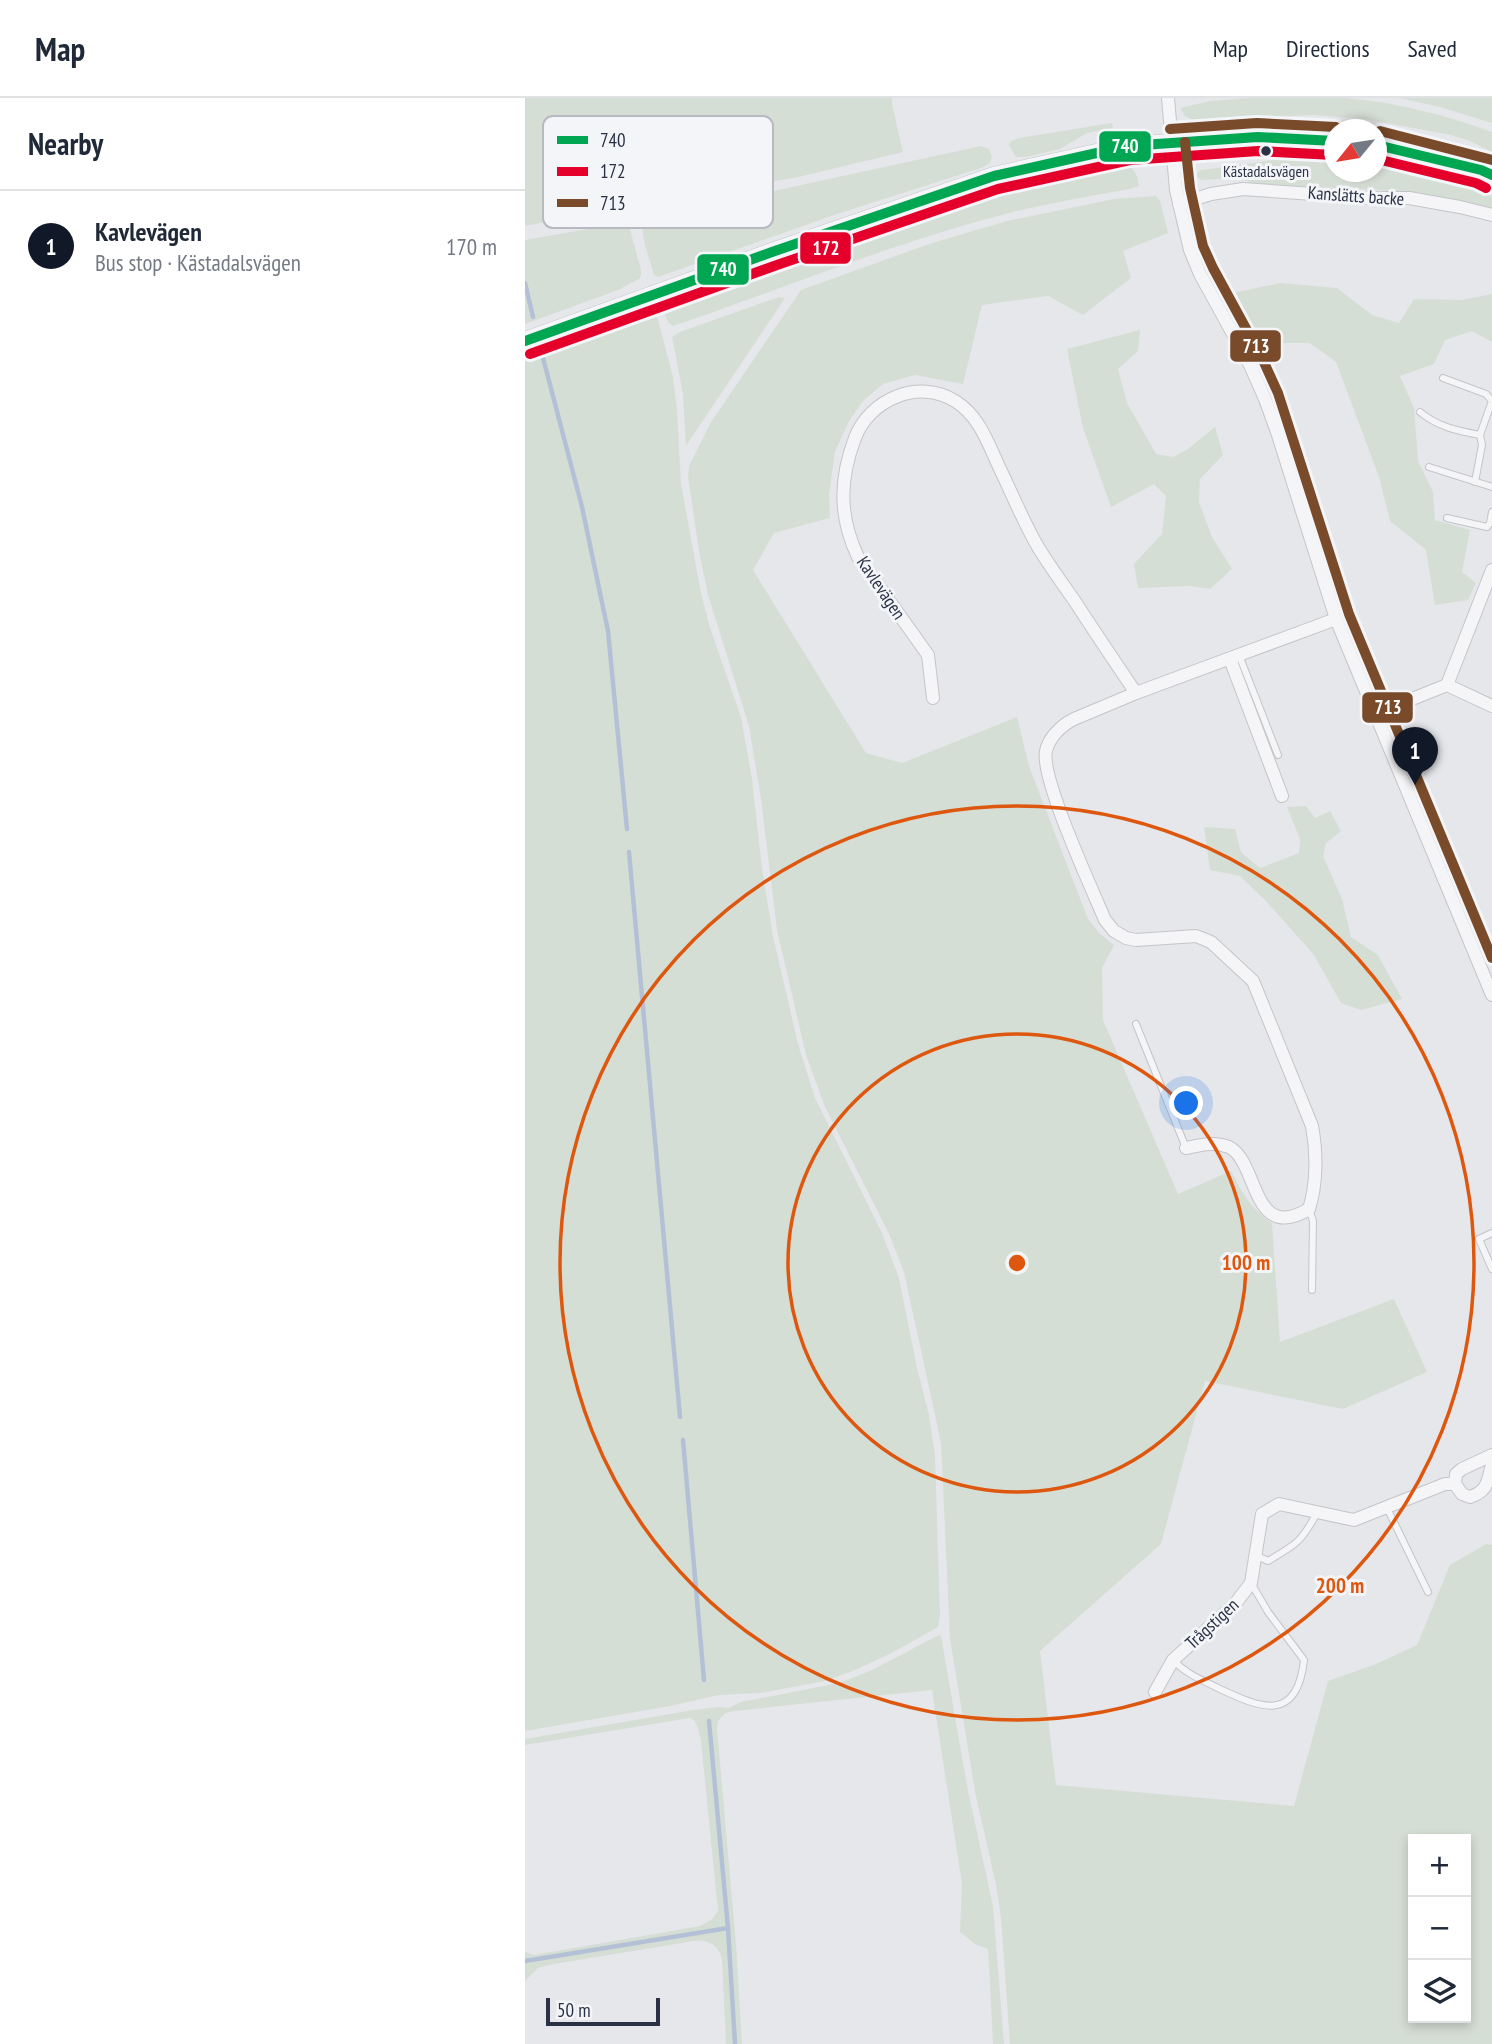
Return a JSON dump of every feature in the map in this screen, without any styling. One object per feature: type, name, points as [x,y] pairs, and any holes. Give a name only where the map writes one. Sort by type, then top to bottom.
[{"type":"street","points":[[1168,98],[1179,204],[1190,250],[1200,274],[1250,365],[1277,432],[1336,619],[1492,995]]},
{"type":"street","points":[[525,341],[995,176],[1128,146],[1258,137],[1324,140]]},
{"type":"street","points":[[1387,147],[1492,175]]},
{"type":"street","name":"Kanslätts backe","points":[[1179,204],[1243,188],[1369,198],[1409,198],[1492,215]]},
{"type":"street","name":"Kavlevägen","points":[[933,698],[928,655],[858,557],[843,511],[843,482],[855,439],[863,422],[872,411],[891,398],[918,392],[935,393],[954,400],[979,424],[1038,547],[1136,693]]},
{"type":"street","points":[[1375,714],[1447,685],[1492,570]]},
{"type":"street","points":[[1186,1149],[1212,1143],[1226,1146],[1235,1151],[1244,1163],[1266,1208],[1279,1216],[1300,1214],[1309,1209],[1314,1195],[1315,1141],[1312,1126],[1253,981],[1211,942],[1196,936],[1136,940],[1114,931],[1105,920],[1061,813],[1047,771],[1046,751],[1053,735],[1066,723],[1136,693],[1336,619]]},
{"type":"street","points":[[1235,657],[1282,796]]},
{"type":"street","points":[[1447,685],[1492,706]]},
{"type":"street","name":"Trågstigen","points":[[1155,1692],[1173,1660],[1235,1604],[1251,1583],[1262,1514],[1270,1507],[1279,1504],[1354,1520],[1445,1484],[1455,1484],[1456,1474],[1462,1469],[1492,1455]]},
{"type":"street","points":[[1455,1484],[1462,1494],[1470,1497],[1478,1494],[1485,1488],[1492,1465]]},
{"type":"lane","points":[[1443,377],[1486,394],[1492,401],[1480,435],[1482,445],[1475,482]]},
{"type":"lane","points":[[1420,412],[1441,425],[1480,435]]},
{"type":"lane","points":[[1429,467],[1492,487]]},
{"type":"lane","points":[[1447,518],[1486,527],[1490,523],[1492,512]]},
{"type":"lane","points":[[1235,657],[1277,755]]},
{"type":"lane","points":[[1136,1024],[1186,1149]]},
{"type":"lane","points":[[1309,1209],[1313,1221],[1313,1290]]},
{"type":"lane","points":[[1492,1233],[1479,1239],[1492,1269]]},
{"type":"lane","points":[[1387,1507],[1429,1592]]},
{"type":"lane","points":[[1255,1555],[1268,1561],[1294,1546],[1304,1536],[1318,1512]]},
{"type":"lane","points":[[1173,1660],[1182,1670],[1249,1703],[1269,1707],[1284,1703],[1296,1691],[1303,1673],[1304,1660],[1268,1612],[1251,1583]]},
{"type":"shaded area","points":[[525,98],[892,98],[903,152],[773,181],[773,116],[543,116],[543,223],[525,226]]},
{"type":"shaded area","points":[[1249,98],[1345,98],[1382,103],[1420,110],[1492,132],[1492,152],[1451,135],[1387,123],[1387,119],[1314,115],[1192,120],[1185,116],[1180,108],[1210,101]]},
{"type":"shaded area","points":[[1400,98],[1492,98],[1492,123],[1440,107]]},
{"type":"shaded area","points":[[1112,123],[1113,128],[1087,133],[1060,149],[1026,157],[1016,157],[1009,145],[1011,141],[1019,138]]},
{"type":"shaded area","points":[[981,146],[989,149],[992,157],[990,163],[981,168],[837,214],[658,277],[654,275],[643,228],[773,228],[773,191]]},
{"type":"shaded area","points":[[1324,155],[1324,182],[1387,182],[1387,164],[1434,174],[1492,196],[1492,211],[1394,191],[1259,184],[1235,178],[1201,180],[1197,176],[1201,170]]},
{"type":"shaded area","points":[[1114,168],[1132,168],[1139,186],[1039,206],[968,224],[886,250],[673,326],[666,316],[664,307],[668,302],[918,214],[1015,186]]},
{"type":"shaded area","points":[[1156,196],[1160,201],[1168,233],[1123,251],[1131,278],[1083,315],[1048,296],[982,305],[963,384],[915,375],[883,384],[863,401],[849,421],[835,452],[829,494],[830,518],[774,533],[753,570],[866,753],[902,763],[1017,717],[1029,766],[1088,919],[1099,933],[1114,945],[1102,968],[1103,1020],[1178,1194],[1231,1171],[1248,1200],[1272,1223],[1280,1342],[1394,1299],[1427,1372],[1343,1409],[1205,1381],[1161,1544],[1040,1651],[1056,1785],[1294,1806],[1328,1681],[1376,1664],[1417,1645],[1450,1565],[1486,1544],[1492,1545],[1492,2044],[1010,2044],[1001,1918],[975,1792],[950,1638],[941,1443],[904,1272],[889,1234],[825,1107],[806,1055],[777,930],[749,726],[708,595],[688,477],[689,466],[711,422],[801,290],[929,244],[1007,221],[1114,199]]},
{"type":"shaded area","points":[[594,228],[630,228],[641,276],[618,290],[525,324],[525,240]]},
{"type":"shaded area","points":[[1280,283],[1337,288],[1372,315],[1399,323],[1414,299],[1462,300],[1492,294],[1492,342],[1472,331],[1445,340],[1434,364],[1400,376],[1414,408],[1418,461],[1433,492],[1435,520],[1470,530],[1462,572],[1476,583],[1468,600],[1435,605],[1426,550],[1390,521],[1379,477],[1336,362],[1310,343],[1274,343],[1257,348],[1242,324],[1233,293]]},
{"type":"shaded area","points":[[779,297],[785,298],[686,446],[683,394],[672,337]]},
{"type":"shaded area","points":[[651,311],[658,319],[673,377],[681,484],[701,593],[709,625],[741,717],[773,936],[798,1044],[815,1098],[882,1233],[899,1278],[929,1415],[935,1456],[940,1616],[938,1627],[890,1654],[825,1681],[760,1693],[719,1695],[525,1731],[525,357],[598,327]]},
{"type":"shaded area","points":[[1140,330],[1138,351],[1118,369],[1127,403],[1156,454],[1173,457],[1188,449],[1215,427],[1223,455],[1200,479],[1199,502],[1212,537],[1232,569],[1210,589],[1189,586],[1138,588],[1134,564],[1162,534],[1166,496],[1154,484],[1111,507],[1083,428],[1067,349]]},
{"type":"shaded area","points":[[1306,806],[1315,818],[1330,811],[1341,831],[1326,843],[1323,856],[1342,899],[1351,937],[1378,955],[1402,999],[1361,1010],[1341,1003],[1314,955],[1267,902],[1240,876],[1210,870],[1204,827],[1235,829],[1241,852],[1260,868],[1299,853],[1300,839],[1287,807]]},
{"type":"shaded area","points":[[939,1635],[993,1906],[1004,2044],[993,2044],[988,1949],[975,1944],[960,1932],[962,1884],[932,1690],[735,1711],[725,1713],[718,1721],[742,2044],[726,2044],[722,1959],[715,1946],[708,1942],[694,1941],[548,1965],[538,1968],[525,1981],[525,1952],[534,1955],[700,1926],[711,1920],[718,1911],[701,1741],[694,1720],[690,1718],[525,1745],[525,1739],[693,1710],[728,1708],[741,1702],[839,1683],[872,1670]]},
{"type":"waterway","points":[[525,283],[533,317]]},
{"type":"waterway","points":[[542,354],[582,507],[608,631],[627,829]]},
{"type":"waterway","points":[[629,852],[680,1417]]},
{"type":"waterway","points":[[683,1440],[704,1680]]},
{"type":"waterway","points":[[709,1721],[728,1928],[735,2044]]},
{"type":"waterway","points":[[525,1961],[728,1928]]},
{"type":"transit line","name":"713","points":[[1170,129],[1257,123],[1324,126]]},
{"type":"transit line","name":"713","points":[[1387,133],[1492,160]]},
{"type":"transit line","name":"740","points":[[525,341],[994,176],[1128,146],[1258,137],[1324,140]]},
{"type":"transit line","name":"713","points":[[1185,142],[1190,188],[1203,246],[1278,393],[1349,614],[1492,958]]},
{"type":"transit line","name":"740","points":[[1387,147],[1492,175]]},
{"type":"transit line","name":"172","points":[[530,354],[998,189],[1130,160],[1258,151],[1324,154]]},
{"type":"transit line","name":"172","points":[[1387,161],[1476,183],[1486,188]]},
{"type":"place","name":"Kästadalsvägen","points":[[1266,151]]},
{"type":"place","name":"Kavlevägen","points":[[1415,785]]}]
